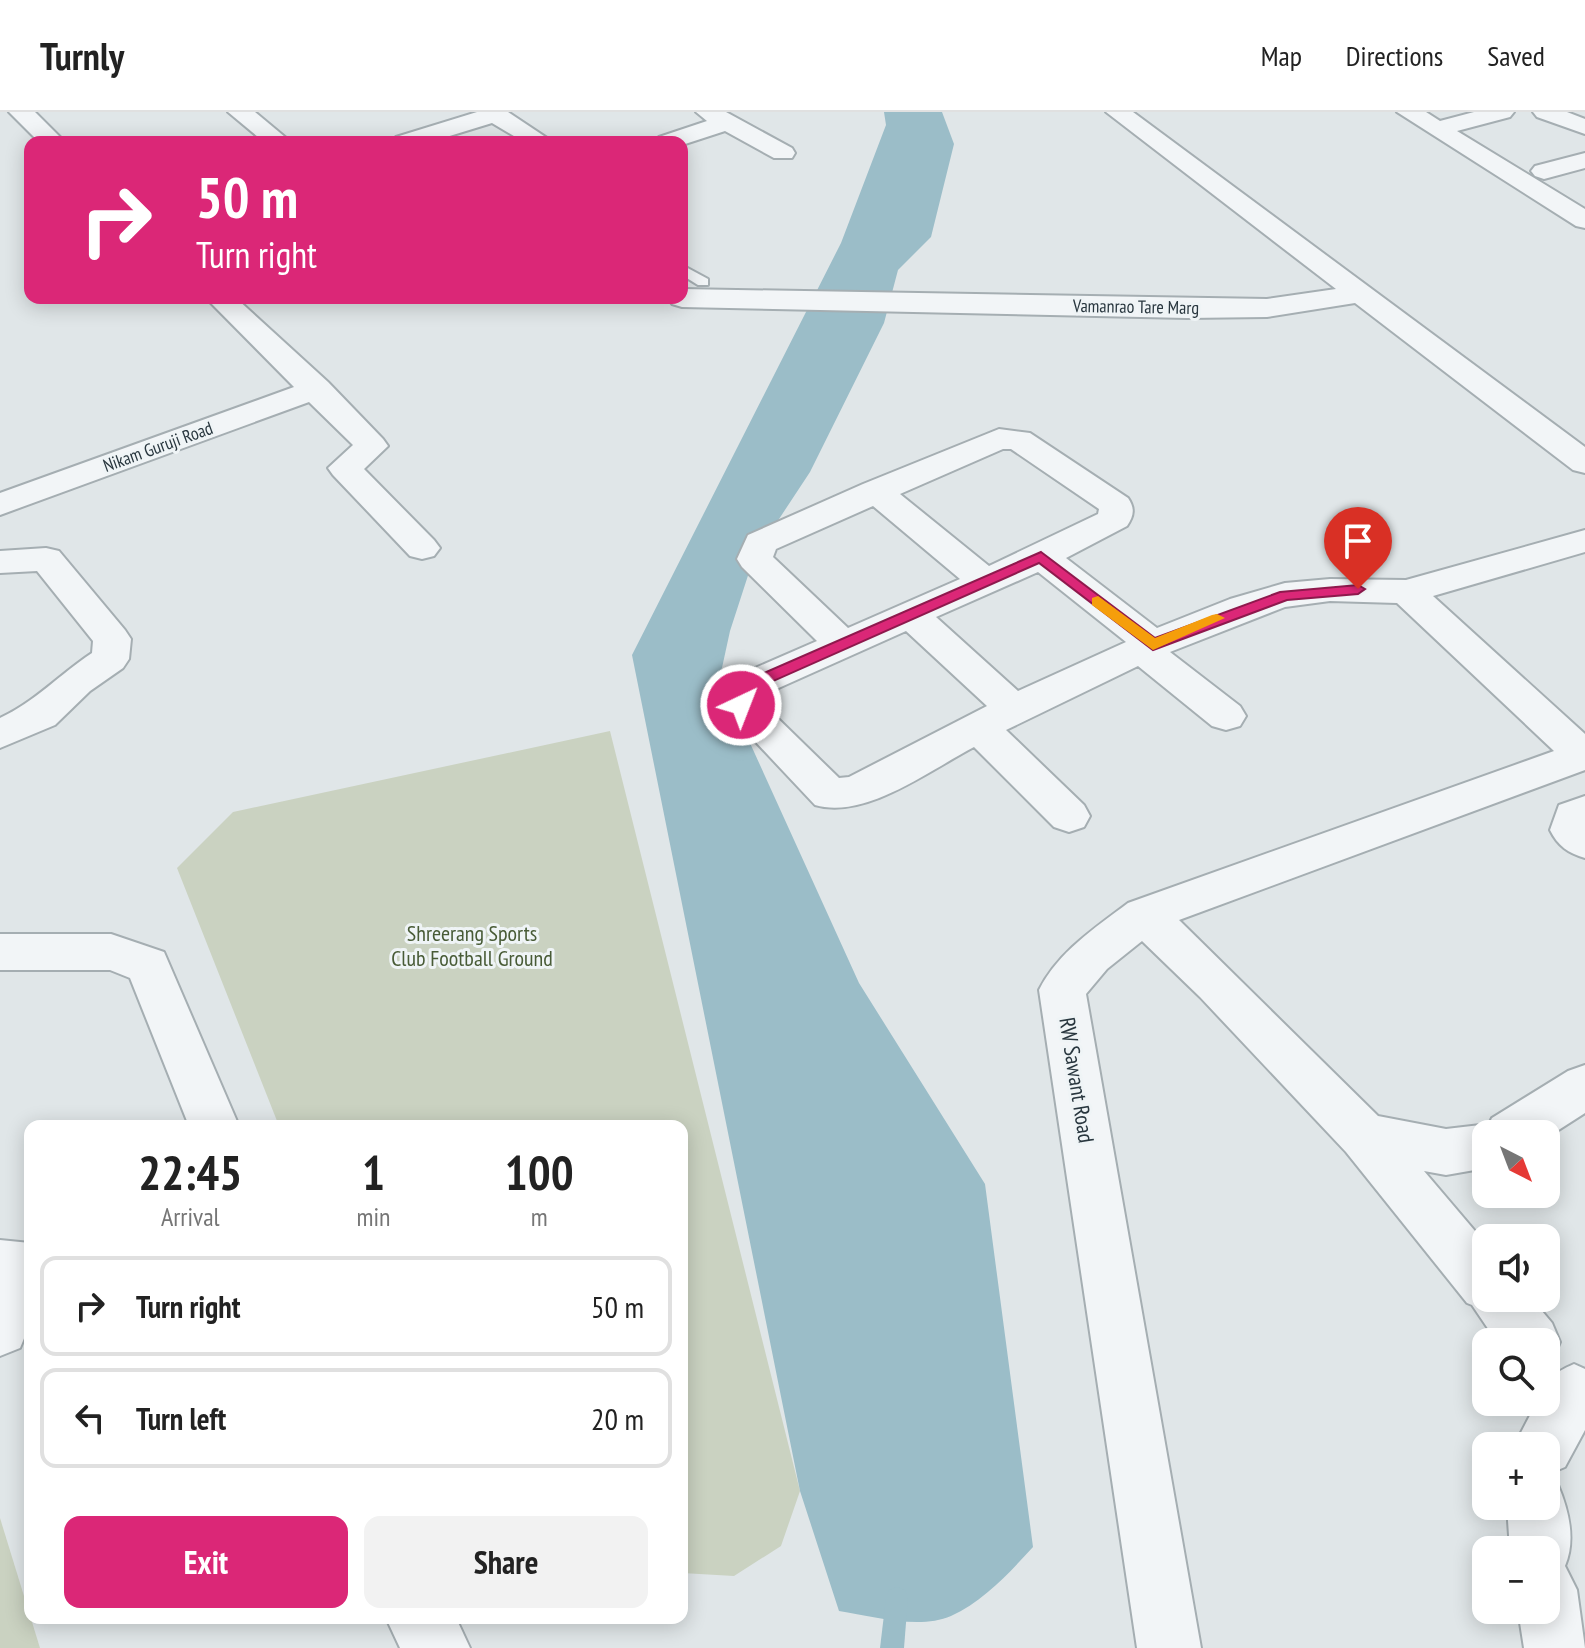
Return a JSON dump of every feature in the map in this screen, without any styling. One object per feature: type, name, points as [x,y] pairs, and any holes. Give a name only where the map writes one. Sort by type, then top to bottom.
[{"type":"street","points":[[1118,112],[1585,463]]},
{"type":"street","points":[[1409,112],[1585,220]]},
{"type":"street","points":[[1436,129],[1502,112]]},
{"type":"street","points":[[1545,112],[1582,123]]},
{"type":"street","points":[[243,113],[272,136]]},
{"type":"street","points":[[418,136],[493,113],[531,136]]},
{"type":"street","points":[[680,136],[717,117],[783,153]]},
{"type":"street","name":"Vamanrao Tare Marg","points":[[693,290],[781,300],[1240,308],[1267,308],[1361,294]]},
{"type":"street","points":[[226,304],[317,389],[372,446],[345,468],[422,548]]},
{"type":"street","name":"Nikam Guruji Road","points":[[0,505],[317,389]]},
{"type":"street","points":[[841,643],[755,559],[760,543],[999,439],[1019,440],[1116,505],[1115,519],[1041,557],[746,687],[741,705],[830,794],[857,791],[1102,664],[1285,595],[1358,589],[1407,592],[1585,541]]},
{"type":"street","points":[[875,491],[984,581]]},
{"type":"street","points":[[1041,557],[1226,716]]},
{"type":"street","points":[[0,562],[46,559],[112,639],[110,659],[76,682],[41,715],[0,734]]},
{"type":"street","points":[[1407,592],[1584,755]]},
{"type":"street","points":[[910,614],[1014,709]]},
{"type":"street","points":[[978,727],[1069,816]]},
{"type":"street","name":"RW Sawant Road","points":[[1169,1648],[1062,990],[1091,956],[1144,915],[1584,755]]},
{"type":"street","points":[[1585,811],[1574,816],[1571,830],[1585,842]]},
{"type":"street","points":[[1144,915],[1217,984],[1364,1136],[1472,1268]]},
{"type":"street","points":[[0,952],[111,952],[148,965],[212,1120]]},
{"type":"street","points":[[1532,1120],[1585,1086]]},
{"type":"street","points":[[1364,1136],[1446,1152],[1472,1147]]},
{"type":"street","points":[[0,1266],[24,1267]]},
{"type":"street","points":[[0,1329],[24,1272]]},
{"type":"street","points":[[1507,1312],[1521,1328]]},
{"type":"street","points":[[1549,1432],[1568,1383]]},
{"type":"street","points":[[422,1624],[438,1648]]},
{"type":"street","points":[[1552,1624],[1556,1648]]},
{"type":"green space","name":"Shreerang Sports Club Football Ground","points":[[610,731],[800,1491],[781,1546],[734,1576],[688,1573],[688,1120],[277,1120],[177,868],[233,812]]},
{"type":"green space","points":[[0,1518],[24,1596],[24,1624],[33,1624],[40,1648],[0,1648]]},
{"type":"water","points":[[884,112],[942,112],[954,144],[931,237],[898,270],[884,323],[810,472],[754,557],[730,631],[720,677],[859,983],[985,1184],[1033,1547],[996,1585],[963,1610],[925,1622],[895,1621],[839,1611],[800,1491],[632,655],[841,243],[886,125]]},
{"type":"waterway","points":[[892,1648],[897,1598]]},
{"type":"slow traffic","points":[[1098,601],[1153,644],[1217,618]]},
{"type":"route","points":[[741,705],[746,687],[1041,557],[1153,644],[1285,595],[1358,589]]}]
